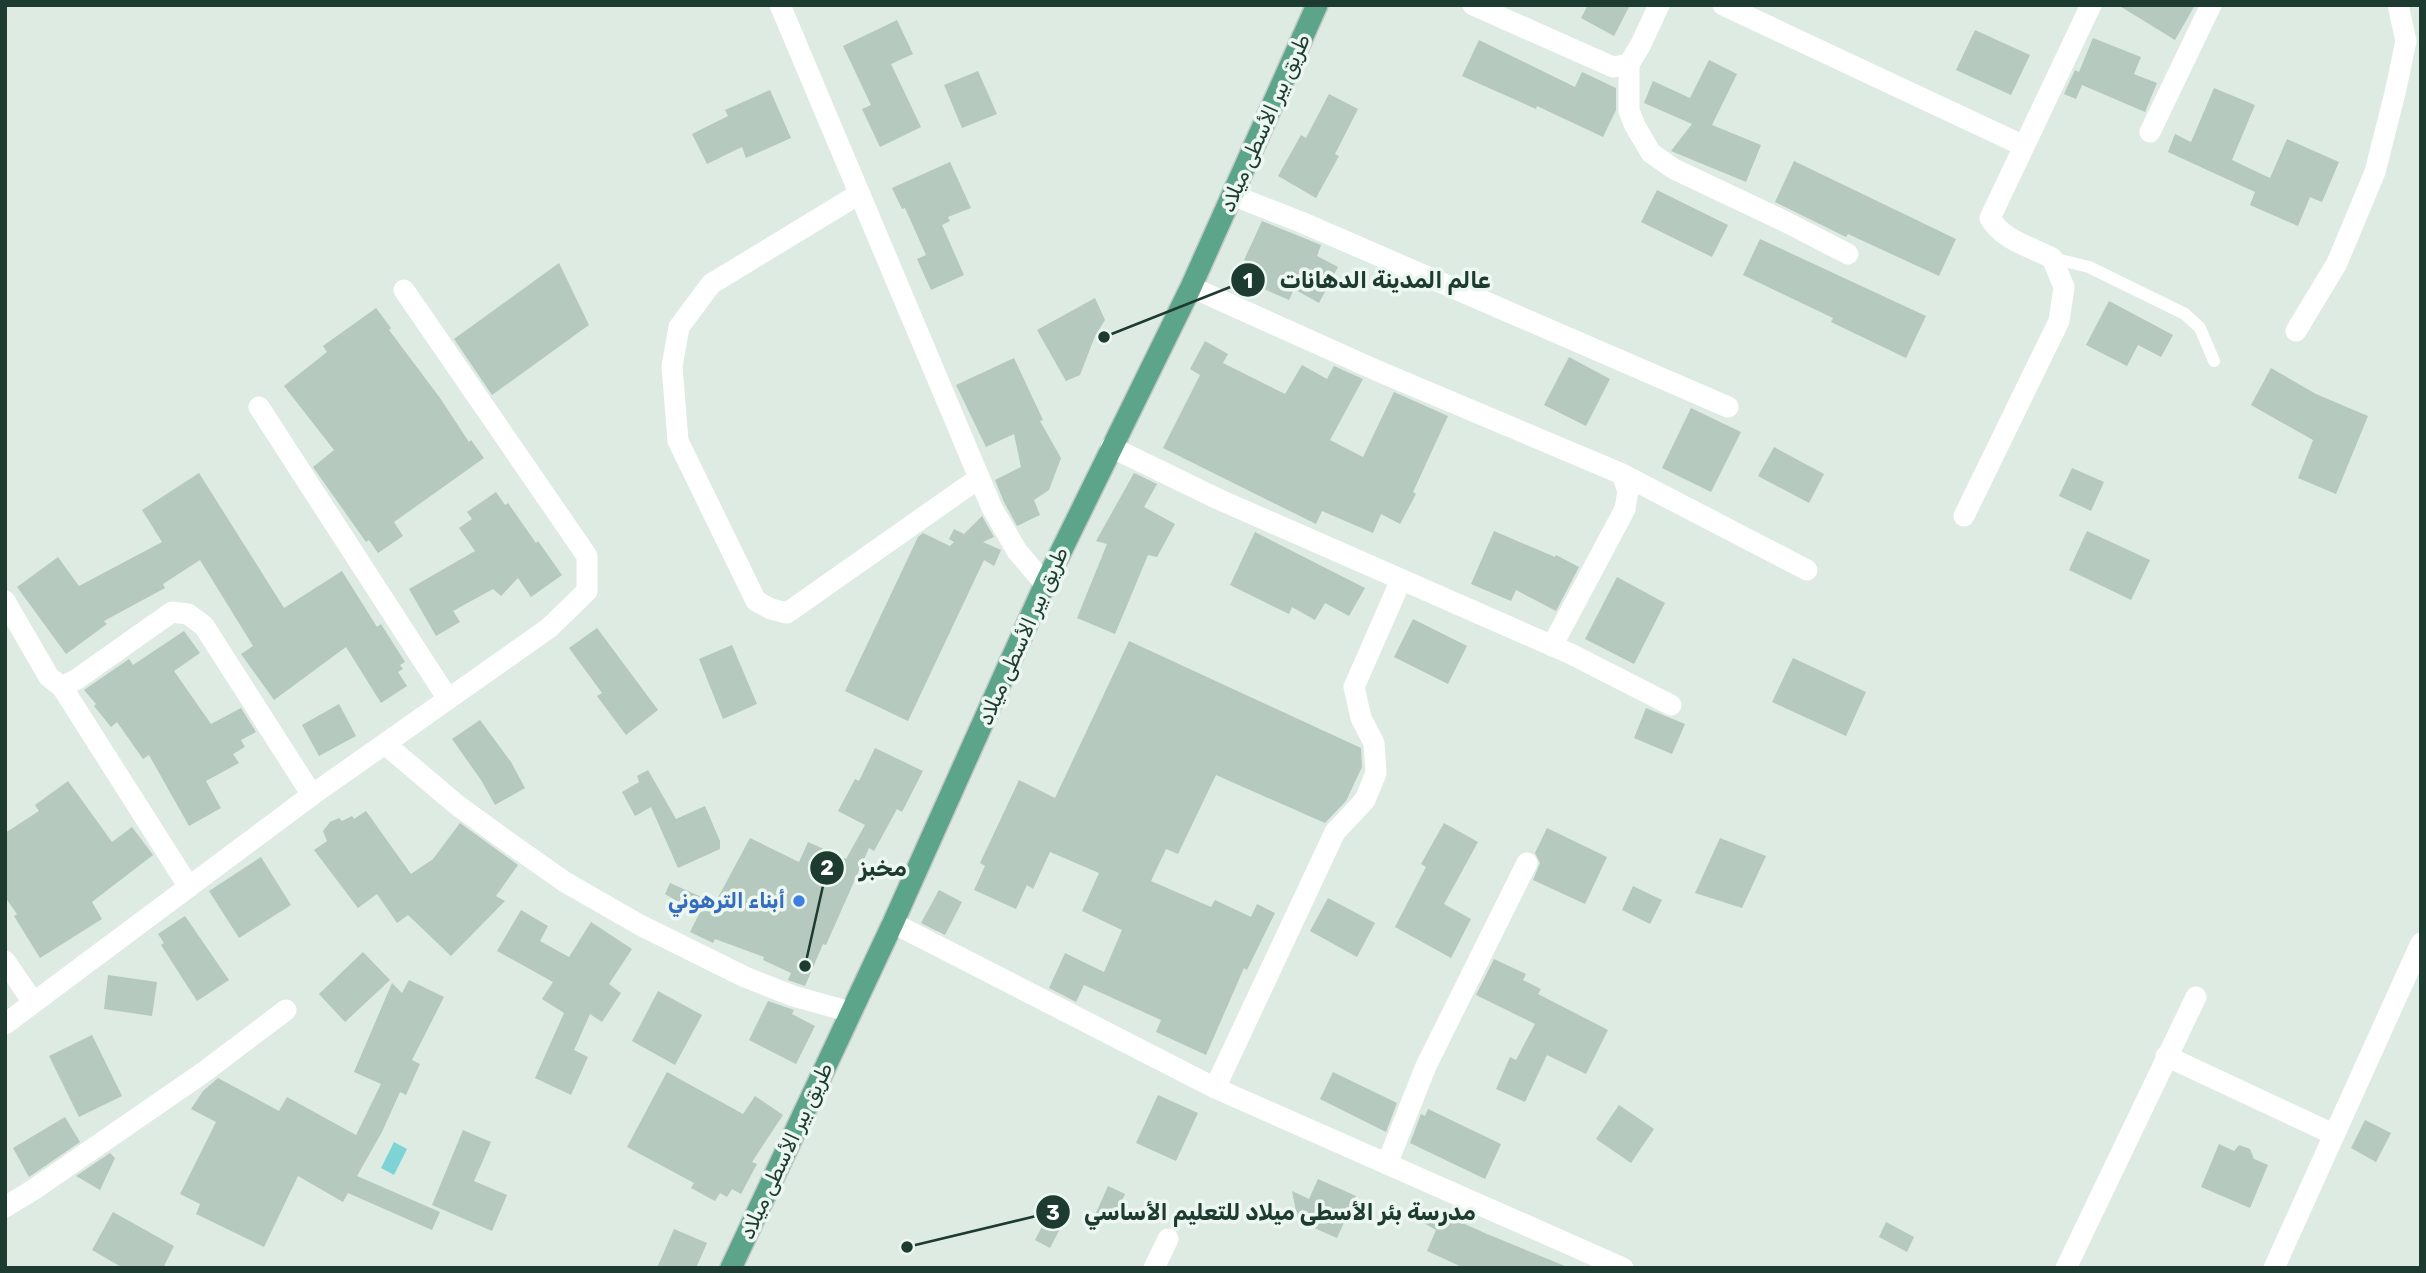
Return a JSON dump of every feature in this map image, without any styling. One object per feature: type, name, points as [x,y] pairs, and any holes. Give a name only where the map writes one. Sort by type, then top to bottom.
[{"type":"main road","name":"طريق بير الأسطى ميلاد","points":[[731,1268],[893,923],[1045,583],[1191,287],[1317,5]]},
{"type":"street","points":[[780,5],[992,508],[1017,551],[1045,583]]},
{"type":"street","points":[[1473,5],[1613,67],[1629,64]]},
{"type":"street","points":[[1659,5],[1629,64],[1629,110],[1651,153],[1674,169],[1848,254]]},
{"type":"street","points":[[1723,5],[2024,146]]},
{"type":"street","points":[[1964,516],[2059,321],[2064,287],[2052,258],[2003,234],[1990,218],[2091,5]]},
{"type":"street","points":[[2150,132],[2211,5]]},
{"type":"street","points":[[2296,331],[2337,263],[2375,172],[2406,41],[2398,5]]},
{"type":"street","points":[[859,194],[711,284],[679,327],[672,366],[678,441],[756,600],[787,613],[979,478]]},
{"type":"street","points":[[1232,195],[1301,222],[1728,407]]},
{"type":"street","points":[[1191,287],[1378,372],[1622,474],[1807,570]]},
{"type":"street","points":[[5,1024],[312,795],[549,628],[587,591],[587,556],[404,290]]},
{"type":"street","points":[[259,407],[448,699]]},
{"type":"street","points":[[1111,447],[1218,499],[1552,646],[1671,705]]},
{"type":"street","points":[[1552,646],[1625,509],[1628,491],[1622,474]]},
{"type":"street","points":[[1214,1088],[1335,832],[1366,800],[1376,773],[1374,743],[1361,718],[1353,687],[1401,580]]},
{"type":"street","points":[[5,601],[49,677],[62,687],[189,887]]},
{"type":"street","points":[[62,687],[172,612],[188,614],[204,626],[312,795]]},
{"type":"street","points":[[385,744],[457,805],[565,882],[640,925],[745,976],[793,996],[851,1012]]},
{"type":"street","points":[[1387,1164],[1426,1066],[1527,863]]},
{"type":"street","points":[[893,923],[1214,1088],[1623,1268]]},
{"type":"street","points":[[2274,1268],[2421,943]]},
{"type":"street","points":[[5,961],[33,1002]]},
{"type":"street","points":[[2066,1268],[2196,997]]},
{"type":"street","points":[[5,1207],[204,1072],[286,1010]]},
{"type":"street","points":[[2166,1056],[2333,1134]]},
{"type":"street","points":[[1154,1268],[1168,1239]]},
{"type":"lane","points":[[2052,258],[2089,267],[2185,314],[2200,328],[2214,361]]},
{"type":"water","points":[[394,1142],[407,1149],[394,1175],[381,1168]]},
{"type":"building","points":[[1588,5],[1630,5],[1614,36],[1581,18]]},
{"type":"building","points":[[2118,5],[2195,5],[2175,40]]},
{"type":"building","points":[[897,20],[913,54],[891,64],[921,127],[880,147],[862,109],[871,105],[843,46]]},
{"type":"building","points":[[1975,30],[2030,55],[2011,95],[1956,70]]},
{"type":"building","points":[[2093,38],[2141,57],[2134,74],[2157,83],[2145,112],[2082,85],[2076,99],[2064,94],[2075,70],[2079,72]]},
{"type":"building","points":[[1479,40],[1575,87],[1582,72],[1616,88],[1616,110],[1603,137],[1537,106],[1536,109],[1462,76]]},
{"type":"building","points":[[1709,60],[1737,74],[1712,125],[1761,145],[1746,182],[1671,151],[1692,124],[1644,103],[1653,81],[1690,98]]},
{"type":"building","points":[[978,71],[997,114],[962,128],[944,85]]},
{"type":"building","points":[[2214,88],[2255,105],[2232,160],[2270,178],[2287,139],[2339,162],[2322,202],[2310,197],[2298,226],[2250,205],[2255,192],[2168,152],[2175,134],[2191,142]]},
{"type":"building","points":[[770,90],[791,138],[746,158],[742,147],[707,164],[692,134],[728,116],[725,110]]},
{"type":"building","points":[[1329,94],[1358,109],[1335,154],[1339,156],[1316,198],[1278,176],[1301,135],[1306,138]]},
{"type":"building","points":[[1794,161],[1956,239],[1939,276],[1848,234],[1846,237],[1775,202]]},
{"type":"building","points":[[950,162],[971,208],[948,217],[950,221],[942,225],[964,275],[931,290],[917,259],[926,255],[905,208],[902,209],[892,188]]},
{"type":"building","points":[[1657,190],[1728,225],[1712,257],[1641,222]]},
{"type":"building","points":[[1262,221],[1321,245],[1317,256],[1338,267],[1319,303],[1294,289],[1289,300],[1264,289],[1262,293],[1240,283],[1249,262],[1244,260]]},
{"type":"building","points":[[1760,239],[1926,316],[1906,358],[1831,322],[1833,318],[1743,275]]},
{"type":"building","points":[[559,263],[589,325],[492,395],[454,339]]},
{"type":"building","points":[[1095,298],[1105,320],[1095,336],[1080,375],[1066,381],[1037,330]]},
{"type":"building","points":[[2109,301],[2173,335],[2161,357],[2138,345],[2127,366],[2086,345]]},
{"type":"building","points":[[376,308],[469,442],[471,440],[484,458],[394,522],[403,536],[378,553],[369,540],[366,542],[313,467],[334,450],[284,386],[327,352],[323,346]]},
{"type":"building","points":[[1205,341],[1228,354],[1223,363],[1285,394],[1302,365],[1327,379],[1334,366],[1363,379],[1330,440],[1363,457],[1394,392],[1448,416],[1413,492],[1416,494],[1400,524],[1381,514],[1373,533],[1322,511],[1316,524],[1163,448],[1200,375],[1190,369]]},
{"type":"building","points":[[1569,357],[1610,379],[1586,426],[1544,405]]},
{"type":"building","points":[[1014,358],[1043,420],[1040,421],[1061,458],[1049,490],[1034,500],[1040,515],[1017,526],[995,480],[1021,467],[1014,434],[986,447],[956,385]]},
{"type":"building","points":[[2271,368],[2316,394],[2368,416],[2336,494],[2298,478],[2313,440],[2251,405]]},
{"type":"building","points":[[1691,408],[1741,432],[1711,492],[1662,468]]},
{"type":"building","points":[[1774,447],[1824,474],[1809,503],[1758,476]]},
{"type":"building","points":[[2072,468],[2104,482],[2091,511],[2059,496]]},
{"type":"building","points":[[199,473],[284,608],[342,571],[377,627],[381,624],[405,662],[400,665],[403,669],[398,672],[407,686],[381,703],[346,647],[274,700],[241,654],[253,646],[200,560],[163,584],[165,588],[104,621],[107,624],[66,654],[17,587],[58,557],[79,586],[162,542],[142,510]]},
{"type":"building","points":[[1134,473],[1157,484],[1144,507],[1175,524],[1157,557],[1148,555],[1115,634],[1077,618],[1107,544],[1096,541]]},
{"type":"building","points":[[496,492],[505,505],[508,503],[562,575],[531,597],[518,578],[501,596],[493,589],[453,611],[460,622],[436,636],[409,589],[475,551],[459,528],[472,519],[467,512]]},
{"type":"building","points":[[982,516],[994,537],[983,542],[1001,550],[994,566],[984,560],[908,721],[845,691],[918,537],[923,533],[950,546],[954,542],[949,539],[954,529],[964,534]]},
{"type":"building","points":[[1494,531],[1579,567],[1556,611],[1516,590],[1511,601],[1471,584]]},
{"type":"building","points":[[2087,531],[2150,560],[2131,600],[2069,570]]},
{"type":"building","points":[[1255,532],[1365,588],[1349,616],[1325,603],[1315,620],[1292,607],[1289,614],[1230,585]]},
{"type":"building","points":[[1617,577],[1665,603],[1634,664],[1585,639]]},
{"type":"building","points":[[1413,619],[1467,646],[1448,684],[1394,657]]},
{"type":"building","points":[[597,628],[658,710],[626,735],[597,696],[602,693],[569,648]]},
{"type":"building","points":[[184,631],[200,653],[174,671],[211,724],[241,708],[256,732],[241,740],[245,747],[233,754],[239,763],[206,781],[221,808],[189,826],[149,755],[143,759],[117,722],[111,727],[84,690],[129,659],[133,665]]},
{"type":"building","points":[[1129,641],[1361,748],[1362,767],[1346,801],[1325,823],[1216,775],[1178,854],[1166,849],[1151,881],[1211,907],[1215,900],[1251,917],[1257,904],[1275,913],[1247,970],[1244,968],[1206,1055],[1156,1032],[1161,1020],[1084,985],[1076,1002],[1049,988],[1065,953],[1104,972],[1122,930],[1082,911],[1099,873],[1050,852],[1033,889],[1027,885],[1016,909],[974,890],[985,866],[980,863],[1019,780],[1055,798]]},
{"type":"building","points":[[732,645],[757,704],[723,719],[699,659]]},
{"type":"building","points":[[1793,658],[1866,692],[1846,736],[1772,702]]},
{"type":"building","points":[[339,704],[356,736],[319,756],[302,725]]},
{"type":"building","points":[[1646,708],[1685,724],[1672,754],[1634,738]]},
{"type":"building","points":[[480,720],[511,762],[525,788],[495,805],[452,739]]},
{"type":"building","points":[[875,748],[923,771],[902,812],[897,809],[874,851],[869,848],[805,986],[788,980],[791,973],[763,960],[764,957],[715,939],[713,943],[690,932],[699,914],[665,894],[670,883],[715,903],[750,838],[799,862],[808,842],[846,859],[865,825],[838,811],[855,779],[859,781]]},
{"type":"building","points":[[648,770],[676,819],[705,806],[720,841],[720,849],[678,868],[651,807],[635,816],[622,792],[639,782],[637,776]]},
{"type":"building","points":[[68,781],[112,842],[132,827],[153,855],[92,902],[102,919],[40,958],[5,897],[5,833],[39,811],[35,805]]},
{"type":"building","points":[[366,811],[411,874],[433,859],[460,823],[518,865],[496,896],[505,901],[451,956],[408,915],[397,923],[377,894],[358,908],[314,850],[327,841],[323,831],[330,822],[339,818],[342,821],[352,816],[354,819]]},
{"type":"building","points":[[1444,823],[1478,842],[1444,904],[1471,919],[1451,958],[1395,927],[1426,867],[1421,864]]},
{"type":"building","points":[[1547,828],[1607,857],[1585,904],[1533,880],[1540,863],[1535,853]]},
{"type":"building","points":[[1720,838],[1766,856],[1742,908],[1695,893]]},
{"type":"building","points":[[261,857],[291,905],[239,938],[209,891]]},
{"type":"building","points":[[1633,886],[1662,900],[1650,924],[1622,910]]},
{"type":"building","points":[[939,890],[962,902],[945,935],[921,923]]},
{"type":"building","points":[[1328,898],[1375,923],[1357,957],[1310,931]]},
{"type":"building","points":[[521,910],[548,926],[540,941],[569,957],[591,922],[632,949],[609,984],[621,993],[602,1022],[590,1014],[574,1050],[588,1057],[571,1095],[535,1078],[564,1013],[542,999],[553,982],[497,951]]},
{"type":"building","points":[[185,916],[229,980],[197,1001],[161,945],[164,943],[158,934]]},
{"type":"building","points":[[363,952],[390,980],[345,1022],[319,994]]},
{"type":"building","points":[[1494,959],[1526,974],[1523,980],[1541,989],[1538,994],[1608,1030],[1586,1074],[1547,1055],[1525,1102],[1496,1089],[1510,1057],[1516,1060],[1535,1024],[1476,995]]},
{"type":"building","points":[[108,975],[157,982],[152,1016],[104,1009]]},
{"type":"building","points":[[409,980],[444,997],[412,1060],[420,1064],[406,1095],[400,1092],[382,1132],[357,1176],[440,1212],[432,1230],[348,1193],[343,1202],[298,1176],[264,1247],[196,1214],[200,1204],[180,1194],[216,1122],[191,1109],[203,1091],[218,1078],[279,1111],[287,1097],[356,1135],[381,1084],[354,1072],[392,983],[402,993]]},
{"type":"building","points":[[658,991],[702,1015],[675,1065],[632,1041]]},
{"type":"building","points":[[768,1001],[794,1010],[792,1014],[815,1026],[796,1064],[749,1040]]},
{"type":"building","points":[[92,1035],[122,1096],[79,1117],[49,1056]]},
{"type":"building","points":[[667,1072],[743,1114],[755,1096],[783,1115],[752,1162],[757,1164],[741,1194],[732,1189],[727,1197],[720,1193],[715,1201],[691,1188],[694,1183],[627,1147]]},
{"type":"building","points":[[1333,1072],[1397,1103],[1386,1132],[1320,1099]]},
{"type":"building","points":[[1158,1095],[1198,1113],[1176,1161],[1136,1143]]},
{"type":"building","points":[[1619,1105],[1654,1129],[1631,1163],[1596,1139]]},
{"type":"building","points":[[1428,1109],[1501,1144],[1485,1179],[1410,1143],[1421,1114],[1425,1116]]},
{"type":"building","points":[[65,1117],[80,1142],[29,1177],[13,1148]]},
{"type":"building","points":[[2365,1120],[2391,1133],[2376,1162],[2351,1148]]},
{"type":"building","points":[[463,1130],[491,1142],[474,1181],[507,1195],[492,1231],[432,1205]]},
{"type":"building","points":[[2219,1144],[2234,1151],[2239,1145],[2250,1149],[2254,1159],[2268,1165],[2250,1208],[2201,1187]]},
{"type":"building","points":[[110,1153],[115,1158],[100,1190],[76,1176]]},
{"type":"building","points":[[1318,1179],[1356,1196],[1337,1238],[1298,1221],[1292,1191],[1309,1199]]},
{"type":"building","points":[[1108,1186],[1125,1194],[1112,1223],[1095,1215]]},
{"type":"building","points":[[1429,1208],[1570,1268],[1464,1268],[1427,1251],[1436,1230],[1422,1222]]},
{"type":"building","points":[[1050,1211],[1065,1219],[1050,1248],[1035,1240]]},
{"type":"building","points":[[113,1212],[174,1246],[163,1268],[123,1268],[92,1250]]},
{"type":"building","points":[[1886,1222],[1914,1237],[1907,1252],[1879,1237]]},
{"type":"building","points":[[674,1229],[707,1243],[696,1268],[657,1268]]},
{"type":"place","name":"عالم المدينة الدهانات","points":[[1104,337]]},
{"type":"place","name":"أبناء الترهوني","points":[[799,901]]},
{"type":"place","name":"مخبز","points":[[805,966]]},
{"type":"place","name":"مدرسة بئر الأسطى ميلاد للتعليم الأساسي","points":[[907,1247]]}]
